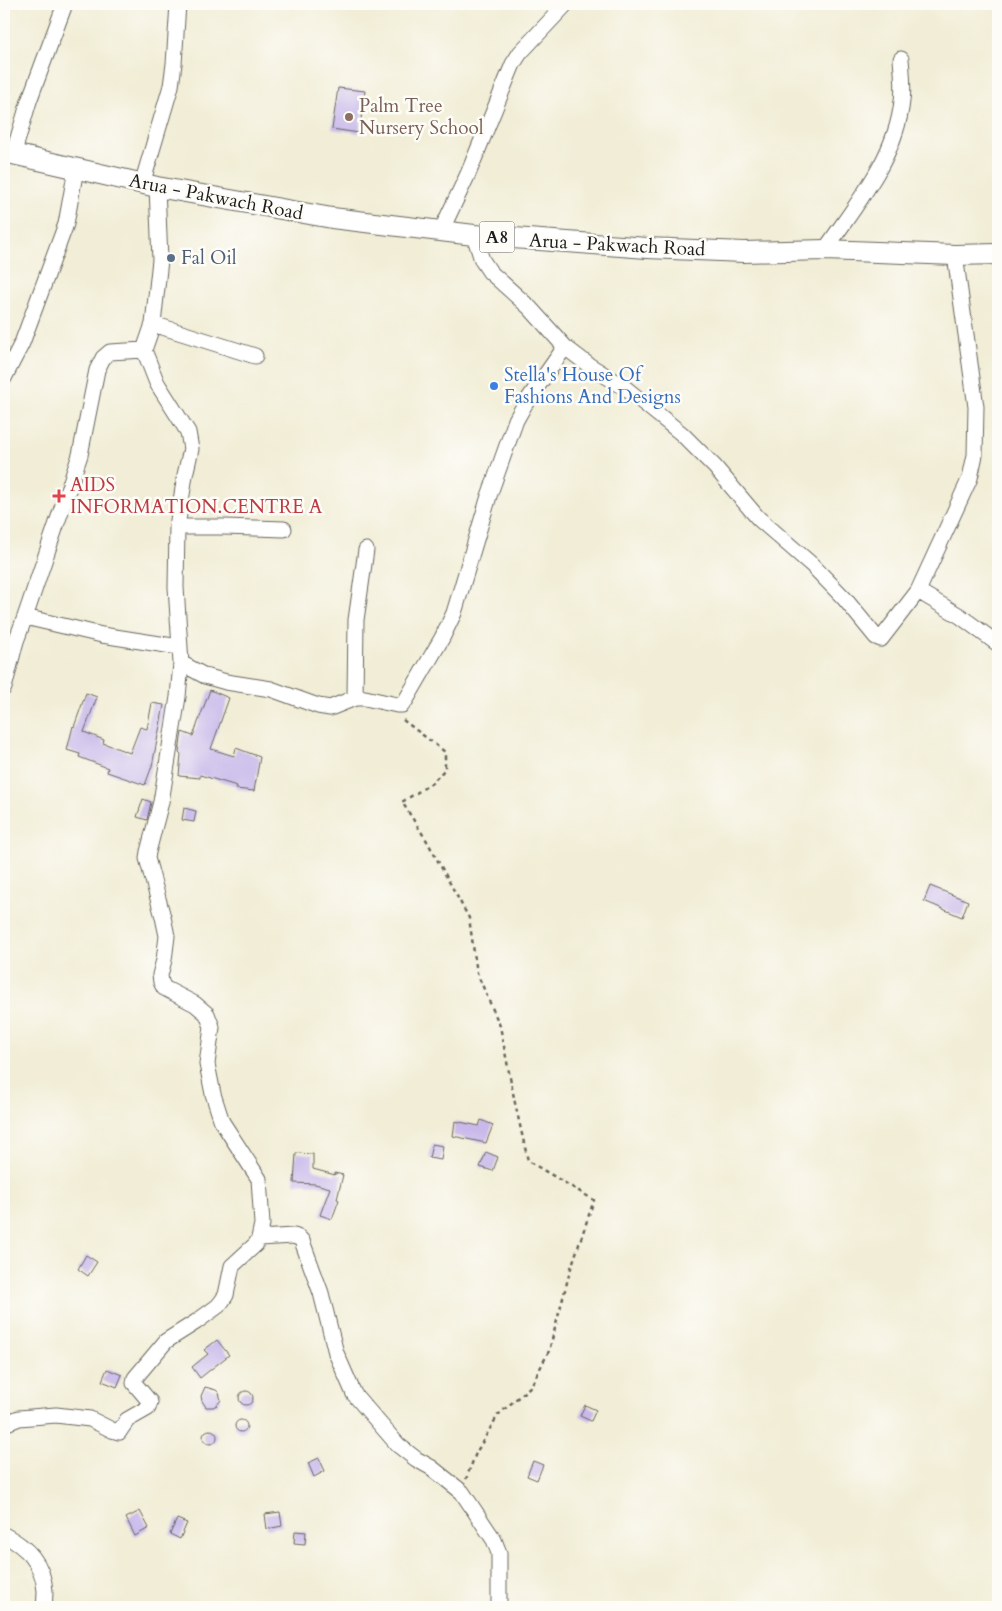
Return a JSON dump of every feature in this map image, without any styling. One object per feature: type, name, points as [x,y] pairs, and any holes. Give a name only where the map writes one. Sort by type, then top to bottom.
[{"type":"main road","name":"Arua - Pakwach Road","points":[[8,154],[150,186],[332,218],[474,235],[599,245],[734,252],[825,250],[955,255],[998,254]]},
{"type":"street","points":[[8,154],[65,4]]},
{"type":"street","points":[[4,1424],[19,1418],[56,1415],[90,1420],[120,1432],[127,1420],[150,1405],[150,1402],[134,1383],[135,1378],[166,1341],[218,1306],[226,1295],[232,1266],[253,1247],[259,1238],[262,1224],[259,1179],[222,1122],[210,1081],[207,1064],[212,1027],[207,1014],[196,1004],[164,988],[161,982],[160,975],[167,936],[148,858],[161,802],[178,697],[181,663],[176,587],[177,528],[184,475],[191,449],[188,432],[158,382],[144,350],[153,324],[160,260],[150,186],[171,86],[178,4]]},
{"type":"street","points":[[441,231],[468,174],[513,64],[520,53],[566,4]]},
{"type":"street","points":[[825,250],[876,175],[888,151],[902,102],[903,84],[900,59]]},
{"type":"street","points":[[4,378],[22,343],[66,224],[76,169]]},
{"type":"street","points":[[474,235],[482,260],[490,272],[530,308],[565,347],[590,366],[624,387],[682,434],[715,467],[758,518],[812,565],[844,598],[876,637],[882,639],[918,591],[970,478],[975,455],[976,407],[955,255]]},
{"type":"street","points":[[153,324],[254,356]]},
{"type":"street","points":[[181,663],[205,676],[226,682],[271,689],[318,706],[330,708],[355,698],[402,705],[442,638],[454,613],[489,496],[516,420],[565,347]]},
{"type":"street","points":[[4,688],[16,641],[80,455],[97,370],[103,358],[110,352],[144,350]]},
{"type":"street","points":[[177,528],[284,529]]},
{"type":"street","points":[[355,698],[356,620],[366,550]]},
{"type":"street","points":[[918,591],[960,616],[998,644]]},
{"type":"street","points":[[25,617],[102,635],[179,647]]},
{"type":"street","points":[[259,1238],[294,1236],[302,1241],[320,1293],[336,1353],[354,1394],[398,1444],[462,1492],[494,1540],[499,1553],[500,1607]]},
{"type":"street","points":[[4,1535],[29,1552],[39,1568],[44,1582],[45,1607]]},
{"type":"path","points":[[397,705],[400,718],[445,752],[445,769],[432,783],[402,802],[427,841],[470,918],[477,973],[500,1026],[528,1161],[594,1200],[570,1271],[549,1351],[531,1386],[498,1415],[476,1452],[462,1492]]},
{"type":"building","points":[[338,88],[365,91],[359,133],[332,129]]},
{"type":"building","points":[[210,690],[229,698],[211,749],[234,756],[236,748],[260,757],[254,791],[236,789],[237,786],[200,775],[200,778],[179,776],[181,754],[179,752],[182,732],[193,736]]},
{"type":"building","points":[[86,693],[97,697],[84,732],[104,740],[103,743],[130,753],[140,727],[147,729],[152,703],[164,705],[152,766],[145,785],[107,772],[108,768],[79,757],[80,754],[67,750],[73,726]]},
{"type":"building","points":[[143,799],[151,802],[147,820],[137,817]]},
{"type":"building","points":[[184,808],[196,811],[194,822],[182,820]]},
{"type":"building","points":[[930,886],[968,901],[962,917],[924,901]]},
{"type":"building","points":[[481,1120],[493,1125],[486,1143],[453,1136],[455,1121],[479,1126]]},
{"type":"building","points":[[432,1144],[443,1146],[441,1160],[429,1158]]},
{"type":"building","points":[[486,1152],[498,1157],[493,1171],[480,1167]]},
{"type":"building","points":[[296,1153],[313,1154],[313,1169],[335,1175],[335,1173],[343,1175],[337,1199],[339,1200],[332,1219],[320,1215],[330,1188],[315,1184],[294,1183]]},
{"type":"building","points":[[86,1255],[97,1262],[88,1276],[78,1269]]},
{"type":"building","points":[[217,1340],[229,1355],[200,1378],[192,1367],[208,1354],[204,1350]]},
{"type":"building","points":[[107,1369],[122,1375],[117,1387],[102,1381]]},
{"type":"building","points":[[205,1387],[216,1390],[219,1393],[221,1400],[217,1405],[206,1407],[202,1401],[201,1396]]},
{"type":"building","points":[[243,1391],[249,1391],[253,1398],[249,1405],[243,1405],[239,1401],[239,1395]]},
{"type":"building","points":[[585,1405],[596,1410],[591,1421],[580,1416]]},
{"type":"building","points":[[239,1420],[243,1420],[247,1426],[243,1432],[239,1432],[235,1428],[235,1424]]},
{"type":"building","points":[[207,1430],[213,1430],[217,1437],[213,1444],[207,1444],[203,1440],[203,1434]]},
{"type":"building","points":[[319,1458],[325,1471],[314,1477],[308,1463]]},
{"type":"building","points":[[533,1461],[543,1465],[537,1480],[527,1476]]},
{"type":"building","points":[[140,1511],[149,1528],[135,1536],[126,1518]]},
{"type":"building","points":[[280,1512],[282,1526],[267,1529],[265,1514]]},
{"type":"building","points":[[177,1519],[187,1523],[180,1539],[170,1534]]},
{"type":"building","points":[[295,1531],[306,1532],[305,1544],[294,1543]]},
{"type":"place","name":"Palm Tree Nursery School","points":[[349,117]]},
{"type":"place","name":"Fal Oil","points":[[171,258]]},
{"type":"place","name":"Stella's House Of Fashions And Designs","points":[[494,386]]},
{"type":"place","name":"AIDS INFORMATION.CENTRE A","points":[[59,496]]}]
